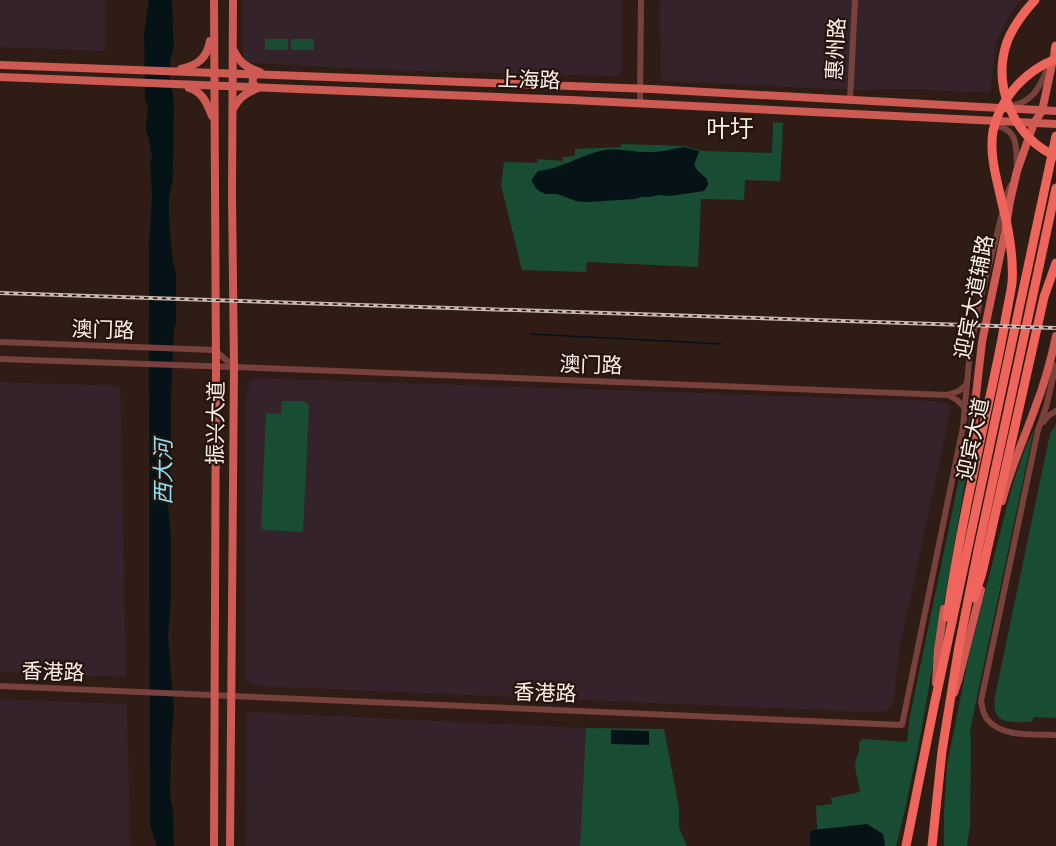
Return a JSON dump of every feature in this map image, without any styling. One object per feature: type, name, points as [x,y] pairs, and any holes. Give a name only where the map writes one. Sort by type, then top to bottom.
[{"type":"highway","points":[[1035,0],[1017,23],[1008,40],[1003,56],[1004,93],[1012,114],[1022,129],[1037,144],[1056,156]]},
{"type":"highway","points":[[934,706],[952,588],[1011,284],[1013,259],[992,155],[993,132],[999,113],[1011,92],[1056,50]]},
{"type":"highway","name":"迎宾大道","points":[[906,846],[1056,136]]},
{"type":"highway","name":"迎宾大道","points":[[932,846],[942,752],[959,646],[1056,188]]},
{"type":"highway","points":[[959,646],[982,573],[1040,314],[1056,263]]},
{"type":"main road","name":"振兴大道","points":[[214,0],[216,367],[214,846]]},
{"type":"main road","name":"振兴大道","points":[[230,846],[234,367],[233,0]]},
{"type":"main road","points":[[174,71],[193,65],[205,56],[214,16]]},
{"type":"main road","points":[[214,39],[217,44],[223,46],[233,35]]},
{"type":"main road","points":[[233,47],[242,64],[250,69],[272,75]]},
{"type":"main road","name":"迎宾大道辅路","points":[[934,706],[938,650],[973,452],[975,404],[982,342],[1017,171],[1034,123],[1042,111],[1056,50]]},
{"type":"main road","name":"上海路","points":[[0,65],[641,89],[1056,111]]},
{"type":"main road","points":[[180,85],[189,79],[188,72]]},
{"type":"main road","points":[[255,74],[252,81],[253,85],[258,88]]},
{"type":"main road","name":"上海路","points":[[0,77],[571,100],[1056,124]]},
{"type":"main road","points":[[180,85],[195,90],[202,96],[214,117],[222,110],[232,112],[241,97],[258,88]]},
{"type":"main road","points":[[569,86],[576,92],[575,98],[571,100]]},
{"type":"main road","points":[[703,92],[700,99],[704,107]]},
{"type":"main road","points":[[948,711],[958,681],[1004,495],[1045,381],[1056,336]]},
{"type":"street","points":[[640,104],[641,0]]},
{"type":"street","name":"惠州路","points":[[850,100],[855,0]]},
{"type":"street","points":[[934,105],[954,103],[1013,106],[1021,103],[1038,90],[1056,50]]},
{"type":"street","points":[[934,118],[1003,126],[1010,131],[1017,150],[1017,171],[1007,194],[979,305],[970,351],[964,407]]},
{"type":"street","name":"澳门路","points":[[0,342],[215,350]]},
{"type":"street","points":[[215,350],[234,367]]},
{"type":"street","name":"澳门路","points":[[0,359],[947,395]]},
{"type":"street","points":[[1056,365],[1038,430],[981,701],[986,718],[1000,729],[1056,735]]},
{"type":"street","points":[[1052,381],[1056,388]]},
{"type":"street","points":[[947,395],[959,391],[967,384]]},
{"type":"street","points":[[947,395],[964,407]]},
{"type":"street","name":"香港路","points":[[0,686],[902,725],[961,438],[964,407]]},
{"type":"street","points":[[1038,430],[1048,416],[1056,411]]},
{"type":"shaded area","points":[[0,0],[105,0],[105,51],[0,47]]},
{"type":"shaded area","points":[[243,0],[622,0],[621,70],[617,75],[612,76],[381,70],[243,62]]},
{"type":"shaded area","points":[[660,0],[1022,0],[1011,12],[997,40],[990,93],[913,89],[856,90],[661,81]]},
{"type":"shaded area","points":[[255,378],[947,403],[951,408],[901,640],[891,706],[884,711],[865,712],[257,686],[245,681],[246,404],[250,380]]},
{"type":"shaded area","points":[[0,382],[120,386],[126,677],[0,672]]},
{"type":"shaded area","points":[[0,699],[127,704],[130,846],[0,846]]},
{"type":"shaded area","points":[[247,712],[586,728],[580,846],[246,846]]},
{"type":"green space","points":[[265,39],[288,39],[288,50],[265,50]]},
{"type":"green space","points":[[291,39],[314,39],[314,50],[291,50]]},
{"type":"green space","points":[[773,122],[783,123],[780,181],[745,180],[744,200],[701,199],[698,267],[587,262],[586,272],[522,270],[501,185],[504,162],[537,163],[538,159],[563,161],[563,157],[575,156],[575,149],[621,147],[621,144],[684,146],[703,151],[772,153]]},
{"type":"green space","points":[[282,401],[304,401],[308,404],[309,409],[303,532],[265,530],[261,527],[266,413],[281,414]]},
{"type":"green space","points":[[971,403],[969,460],[919,743],[896,846],[818,846],[816,806],[832,804],[831,798],[860,792],[855,767],[859,742],[863,739],[907,742],[910,716],[965,450]]},
{"type":"green space","points":[[1056,424],[1056,718],[1034,717],[1032,722],[1009,722],[996,713],[995,696],[1050,434]]},
{"type":"green space","points":[[1034,429],[970,730],[970,825],[967,846],[944,846],[947,765],[969,655],[1011,490]]},
{"type":"green space","points":[[586,728],[664,729],[679,808],[679,828],[687,846],[580,846]]},
{"type":"water","name":"西大河","points":[[149,0],[172,0],[174,47],[170,61],[174,102],[173,179],[169,197],[169,218],[176,273],[176,322],[168,505],[171,536],[171,598],[168,636],[174,709],[170,795],[174,846],[157,846],[150,825],[149,248],[152,158],[146,131],[148,108],[145,100],[144,33]]},
{"type":"water","points":[[684,147],[699,151],[694,165],[707,179],[708,185],[704,191],[670,196],[586,202],[557,194],[546,194],[539,191],[532,182],[538,171],[554,168],[600,151],[652,152]]},
{"type":"water","points":[[611,730],[649,731],[649,745],[611,744]]},
{"type":"water","points":[[867,824],[883,834],[885,846],[810,846],[810,832],[813,830]]},
{"type":"waterway","points":[[531,334],[722,344]]},
{"type":"railway","points":[[0,293],[1056,328]]},
{"type":"district","name":"叶圩","points":[[730,129]]}]
